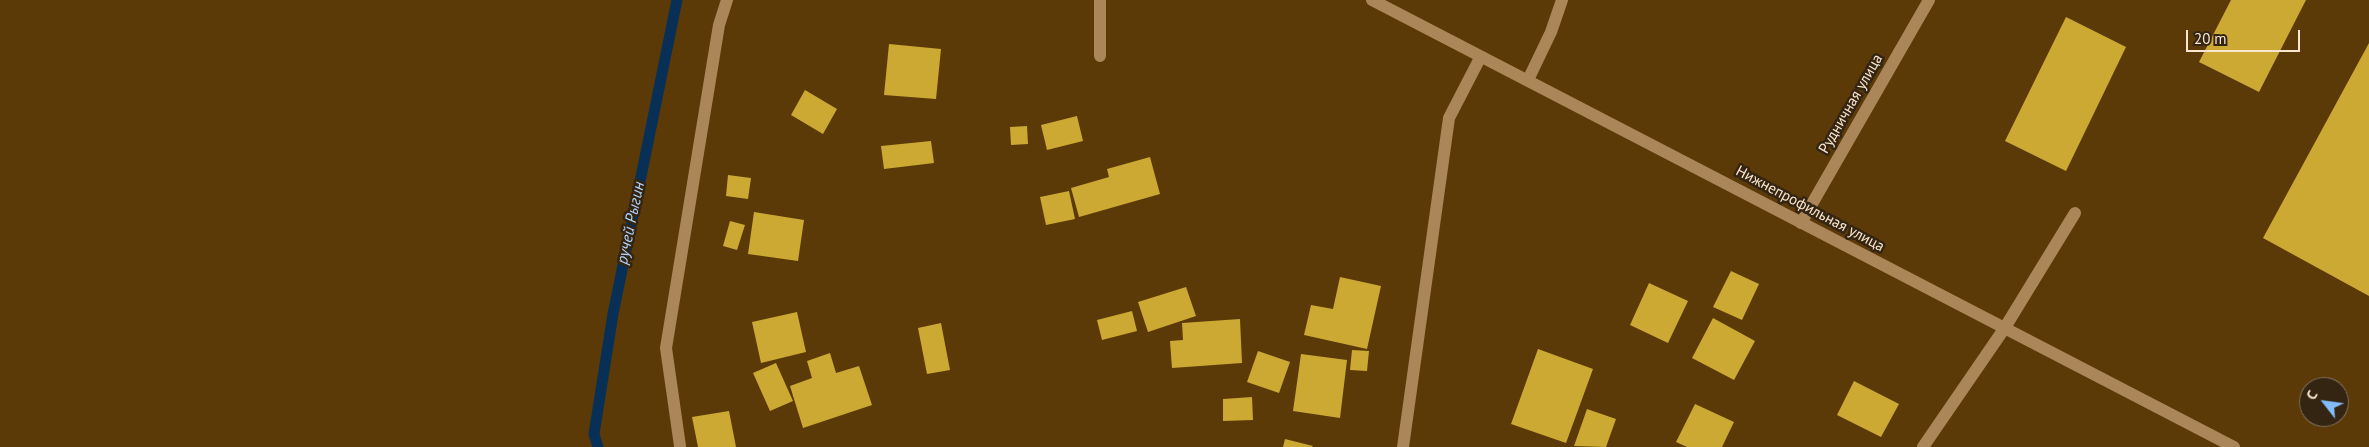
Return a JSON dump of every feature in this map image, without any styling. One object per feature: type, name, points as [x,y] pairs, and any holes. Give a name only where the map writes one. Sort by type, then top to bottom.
[{"type":"street","points":[[680,446],[666,348],[719,25],[727,0]]},
{"type":"street","points":[[1100,0],[1100,56]]},
{"type":"street","name":"Нижнепрофильная улица","points":[[1372,0],[1480,58],[1528,80],[2234,447]]},
{"type":"street","points":[[1528,80],[1551,32],[1562,0]]},
{"type":"street","name":"Рудничная улица","points":[[1801,223],[1929,0]]},
{"type":"street","points":[[1404,447],[1449,118],[1480,58]]},
{"type":"street","points":[[1923,447],[2004,328],[2075,213]]},
{"type":"building","points":[[2231,0],[2306,0],[2259,92],[2199,62]]},
{"type":"building","points":[[2066,17],[2126,47],[2066,171],[2005,141]]},
{"type":"building","points":[[2369,43],[2369,296],[2263,238]]},
{"type":"building","points":[[889,44],[941,49],[936,99],[884,95]]},
{"type":"building","points":[[805,90],[837,109],[823,134],[791,115]]},
{"type":"building","points":[[1077,116],[1083,141],[1047,150],[1041,125]]},
{"type":"building","points":[[1027,126],[1028,144],[1011,145],[1010,127]]},
{"type":"building","points":[[931,141],[934,163],[884,169],[881,146]]},
{"type":"building","points":[[1150,157],[1160,194],[1079,217],[1071,188],[1109,177],[1107,169]]},
{"type":"building","points":[[728,175],[751,178],[748,199],[726,196]]},
{"type":"building","points":[[1069,191],[1075,219],[1046,225],[1040,197]]},
{"type":"building","points":[[754,212],[804,220],[798,261],[748,254]]},
{"type":"building","points":[[730,221],[745,225],[737,250],[723,246]]},
{"type":"building","points":[[1731,271],[1759,284],[1742,320],[1713,307]]},
{"type":"building","points":[[1340,277],[1381,286],[1367,349],[1304,335],[1311,305],[1333,309]]},
{"type":"building","points":[[1649,283],[1688,301],[1668,343],[1630,325]]},
{"type":"building","points":[[1186,287],[1196,316],[1148,332],[1138,302]]},
{"type":"building","points":[[1132,311],[1137,331],[1102,340],[1097,320]]},
{"type":"building","points":[[797,312],[806,352],[761,363],[752,322]]},
{"type":"building","points":[[1713,318],[1755,341],[1734,380],[1692,358]]},
{"type":"building","points":[[1240,319],[1242,363],[1172,368],[1170,341],[1183,340],[1182,323]]},
{"type":"building","points":[[941,323],[950,370],[927,374],[918,328]]},
{"type":"building","points":[[1538,349],[1593,369],[1566,443],[1511,424]]},
{"type":"building","points":[[1352,350],[1369,351],[1367,371],[1350,370]]},
{"type":"building","points":[[1258,351],[1290,362],[1279,393],[1247,382]]},
{"type":"building","points":[[830,353],[836,373],[859,366],[872,405],[803,428],[790,386],[812,378],[807,361]]},
{"type":"building","points":[[1301,354],[1347,360],[1340,418],[1293,411]]},
{"type":"building","points":[[776,363],[793,401],[770,411],[753,373]]},
{"type":"building","points":[[1854,381],[1899,404],[1881,437],[1837,415]]},
{"type":"building","points":[[1252,397],[1253,420],[1223,421],[1223,399]]},
{"type":"building","points":[[1695,404],[1734,422],[1722,447],[1687,447],[1676,442]]},
{"type":"building","points":[[1587,409],[1616,419],[1606,447],[1574,446]]},
{"type":"building","points":[[729,411],[736,447],[698,447],[692,417]]},
{"type":"building","points":[[1285,439],[1313,446],[1283,447]]},
{"type":"waterway","name":"ручей Рыгин","points":[[598,447],[594,434],[613,314],[677,0]]}]
